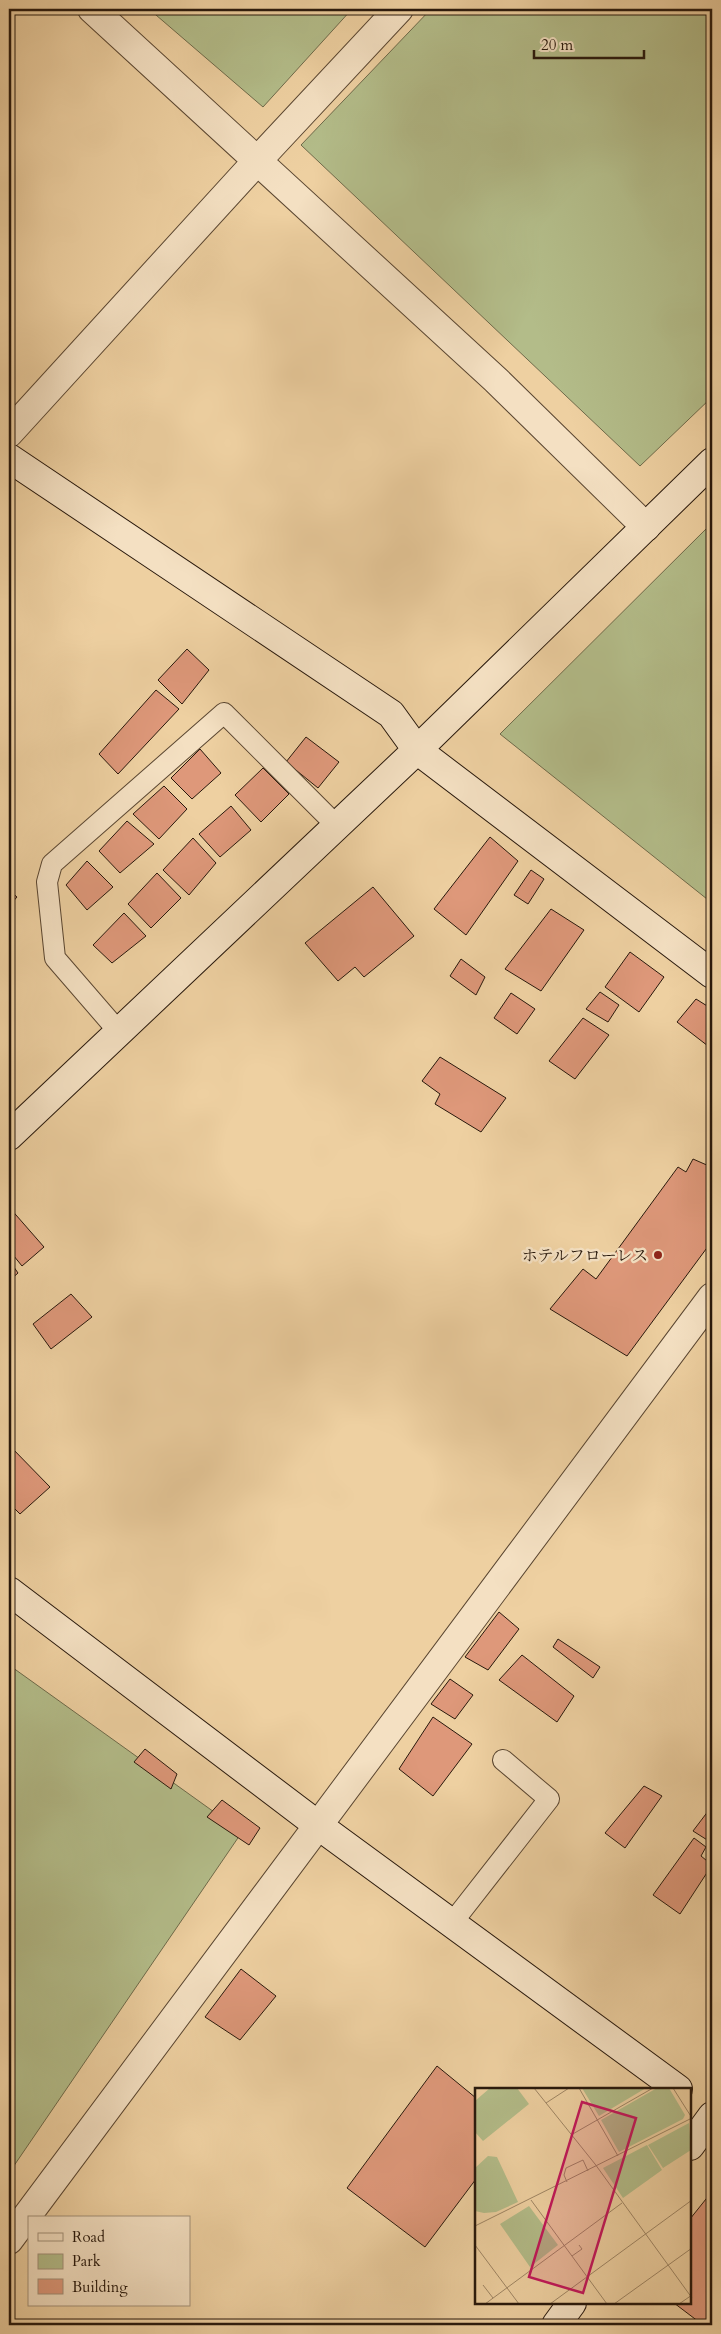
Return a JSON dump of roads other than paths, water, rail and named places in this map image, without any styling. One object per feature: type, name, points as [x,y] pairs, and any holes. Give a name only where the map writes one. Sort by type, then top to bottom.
[{"type":"street","points":[[92,9],[496,380],[646,527]]},
{"type":"street","points":[[9,433],[258,160],[399,9]]},
{"type":"street","points":[[9,458],[390,714],[416,750],[712,974]]},
{"type":"street","points":[[9,1136],[416,750],[712,462]]},
{"type":"street","points":[[9,2240],[712,1297]]},
{"type":"street","points":[[9,1591],[319,1826],[677,2088]]},
{"type":"street","points":[[691,2099],[712,2115],[691,2145]]},
{"type":"street","points":[[556,2325],[571,2304]]},
{"type":"lane","points":[[119,1032],[55,958],[47,882],[52,864],[224,713],[336,825]]},
{"type":"lane","points":[[452,1923],[548,1799],[503,1760]]},
{"type":"place","name":"ホテルフローレス","points":[[658,1255]]}]
